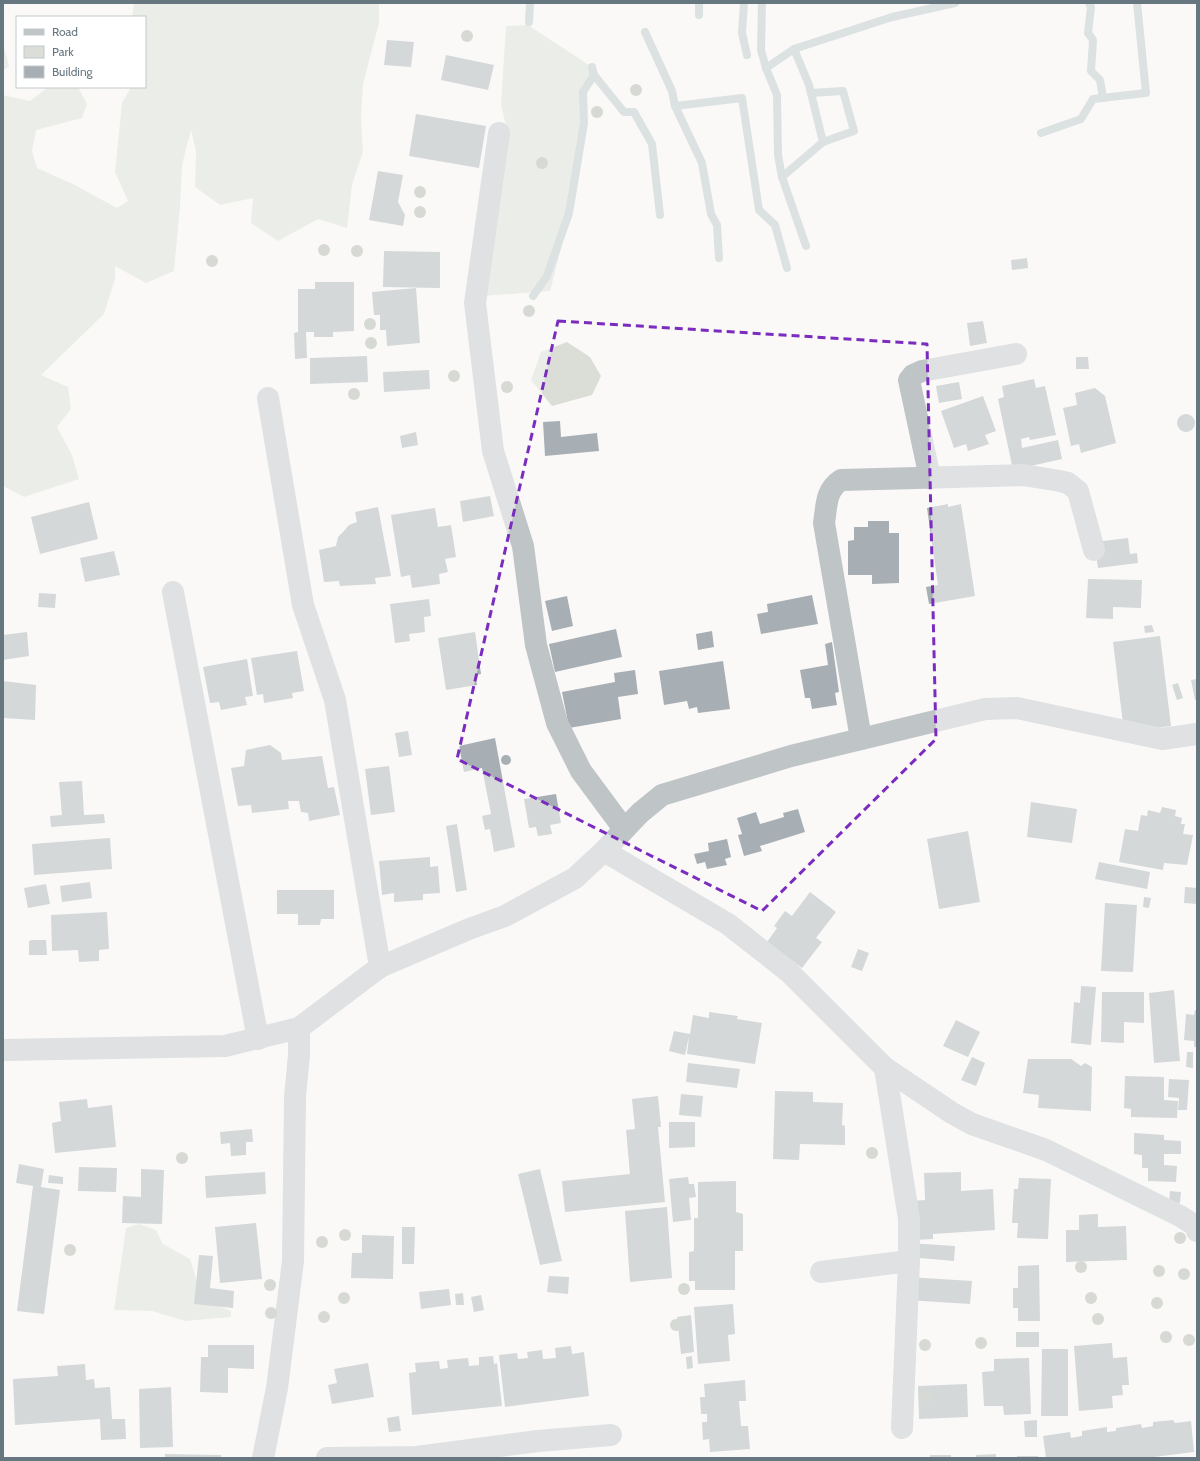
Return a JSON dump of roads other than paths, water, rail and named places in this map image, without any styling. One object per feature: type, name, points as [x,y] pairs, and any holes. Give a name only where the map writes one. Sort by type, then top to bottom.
[{"type":"street","points":[[499,133],[475,303],[493,451],[523,546],[536,645],[557,723],[581,771],[624,829]]},
{"type":"street","points":[[930,478],[909,380],[913,375],[922,371],[1016,354]]},
{"type":"street","points":[[268,398],[303,605],[335,700],[380,967]]},
{"type":"street","points":[[860,739],[824,522],[828,493],[832,486],[841,480],[1023,475],[1068,483],[1078,491],[1094,550]]},
{"type":"street","points":[[173,592],[258,1039]]},
{"type":"street","points":[[3,1050],[225,1046],[299,1028],[380,967],[512,912],[575,878],[604,851],[640,813],[662,795],[791,756],[985,709],[1017,708],[1162,739],[1197,734]]},
{"type":"street","points":[[604,851],[728,924],[789,972],[885,1068],[952,1113],[972,1124],[1046,1150],[1180,1216],[1197,1228]]},
{"type":"street","points":[[263,1458],[277,1388],[292,1261],[295,1096],[299,1055],[299,1028]]},
{"type":"street","points":[[885,1068],[909,1219],[909,1261],[902,1428]]},
{"type":"street","points":[[821,1272],[909,1261]]},
{"type":"street","points":[[327,1458],[417,1457],[538,1441],[611,1435]]},
{"type":"waterway","points":[[529,22],[530,3]]},
{"type":"waterway","points":[[699,3],[699,15]]},
{"type":"waterway","points":[[744,3],[742,33],[747,55]]},
{"type":"waterway","points":[[762,3],[761,50],[766,68],[777,95],[778,155],[782,177],[806,246]]},
{"type":"waterway","points":[[794,49],[892,17],[955,3]]},
{"type":"waterway","points":[[1089,3],[1091,7],[1088,33],[1093,40],[1091,71],[1100,80],[1103,98]]},
{"type":"waterway","points":[[1041,133],[1081,119],[1093,99],[1146,93],[1137,3]]},
{"type":"waterway","points":[[645,32],[672,91],[675,106],[702,163],[711,214],[717,225],[719,258]]},
{"type":"waterway","points":[[766,68],[794,49],[809,85],[823,142]]},
{"type":"waterway","points":[[592,67],[594,75],[624,112],[634,112],[652,144],[660,215]]},
{"type":"waterway","points":[[533,296],[547,276],[569,213],[584,123],[583,92],[594,75]]},
{"type":"waterway","points":[[782,177],[823,142],[854,131],[843,91],[811,93]]},
{"type":"waterway","points":[[675,106],[742,98],[759,210],[775,225],[787,268]]}]
